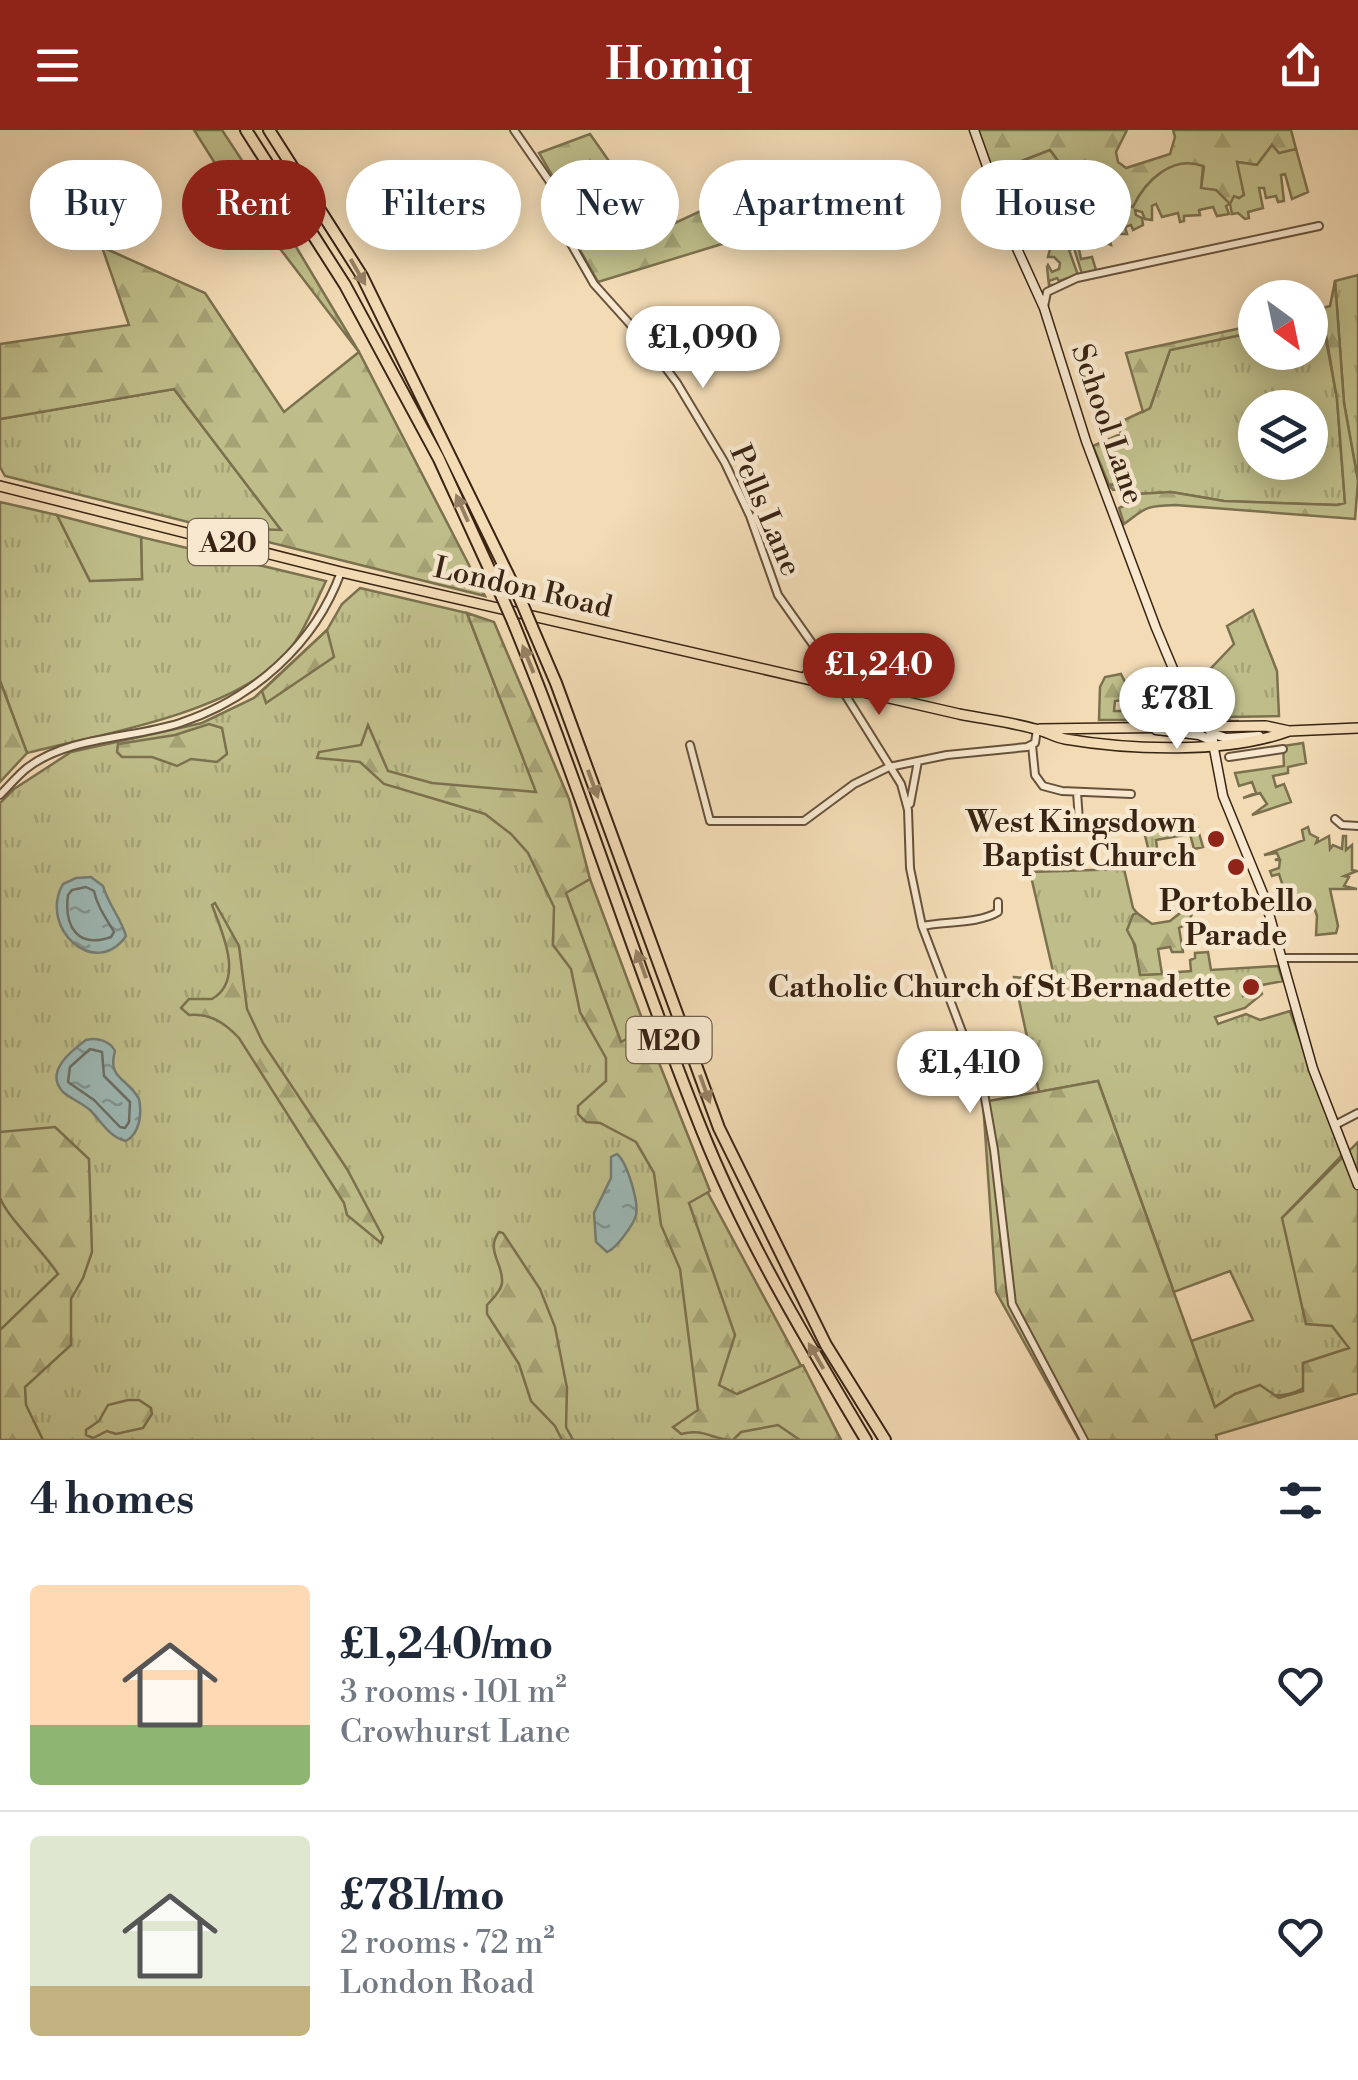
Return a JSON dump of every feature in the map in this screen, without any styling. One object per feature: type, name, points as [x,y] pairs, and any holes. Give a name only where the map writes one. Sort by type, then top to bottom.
[{"type":"highway","name":"M20","points":[[246,130],[345,286],[440,459],[513,622],[704,1134],[813,1351],[866,1440]]},
{"type":"highway","name":"M20","points":[[269,130],[362,276],[521,601],[556,683],[720,1128],[826,1345],[885,1440]]},
{"type":"main road","name":"London Road","points":[[0,486],[340,572],[1037,729],[1060,738],[1106,744],[1358,728]]},
{"type":"main road","name":"London Road","points":[[1037,729],[1152,729],[1212,737],[1272,734]]},
{"type":"street","name":"Pells Lane","points":[[514,130],[550,182],[566,234],[594,284],[677,383],[725,463],[750,516],[778,594],[900,784],[908,810]]},
{"type":"street","name":"School Lane","points":[[974,130],[1014,242],[1044,308],[1086,440],[1156,628],[1174,671],[1212,737]]},
{"type":"street","points":[[1044,308],[1048,292],[1077,278],[1319,226]]},
{"type":"street","points":[[0,795],[28,767],[64,749],[181,723],[256,684],[308,636],[340,572]]},
{"type":"street","points":[[802,678],[821,656]]},
{"type":"street","points":[[1037,729],[1032,745],[1035,775],[1040,784],[1077,792],[1131,794]]},
{"type":"street","points":[[1229,757],[1279,749],[1272,734]]},
{"type":"street","points":[[1212,737],[1223,796],[1264,896],[1313,1070],[1358,1184]]},
{"type":"street","points":[[690,745],[710,822],[804,822],[854,784],[889,767],[1032,745]]},
{"type":"street","points":[[918,761],[908,810],[910,868],[922,926],[983,1087],[1012,1304],[1084,1440]]},
{"type":"street","points":[[1113,784],[1113,795]]},
{"type":"street","points":[[1077,792],[1079,821]]},
{"type":"street","points":[[1335,819],[1358,826]]},
{"type":"street","points":[[922,926],[973,920],[998,912],[998,902]]},
{"type":"street","points":[[1281,958],[1358,958]]},
{"type":"street","points":[[1335,1125],[1358,1113]]},
{"type":"green space","points":[[194,130],[222,130],[242,160],[213,160]]},
{"type":"green space","points":[[977,130],[1127,130],[1116,152],[1118,160],[1057,160],[1050,150],[1024,160],[986,160]]},
{"type":"green space","points":[[1173,130],[1291,130],[1296,149],[1279,154],[1272,145],[1257,165],[1238,162],[1244,195],[1230,204],[1201,188],[1204,167],[1181,164],[1153,179],[1133,207],[1131,166],[1170,154]]},
{"type":"green space","points":[[590,134],[608,160],[543,160],[539,153]]},
{"type":"green space","points":[[1272,145],[1279,153],[1296,149],[1308,192],[1292,199],[1285,174],[1281,175],[1284,201],[1278,202],[1276,196],[1266,198],[1264,188],[1259,188],[1263,208],[1248,212],[1249,218],[1245,219],[1238,213],[1232,214],[1230,204],[1234,196],[1244,195],[1237,162],[1257,165]]},
{"type":"green space","points":[[1050,150],[1057,160],[1025,160]]},
{"type":"green space","points":[[1203,166],[1201,188],[1216,190],[1230,204],[1226,206],[1229,214],[1217,216],[1213,207],[1199,210],[1200,215],[1184,216],[1180,222],[1178,213],[1162,217],[1156,204],[1152,206],[1152,220],[1135,210],[1143,225],[1133,230],[1131,207],[1152,180],[1170,167]]},
{"type":"green space","points":[[699,212],[699,250],[702,250],[598,282],[580,250],[679,250],[679,221]]},
{"type":"green space","points":[[103,250],[205,293],[284,412],[359,352],[485,596],[208,527],[281,530],[174,389],[0,419],[0,344],[129,325]]},
{"type":"green space","points":[[281,250],[298,250],[359,352]]},
{"type":"green space","points":[[1050,250],[1069,250],[1078,275],[1049,281],[1053,285],[1049,286],[1047,267],[1052,272],[1059,269],[1060,263],[1048,257]]},
{"type":"green space","points":[[1075,250],[1079,250],[1081,259],[1092,257],[1096,270],[1082,274]]},
{"type":"green space","points":[[1358,275],[1358,481],[1344,403],[1335,281]]},
{"type":"green space","points":[[1335,281],[1344,403],[1358,481],[1355,519],[1175,505],[1146,509],[1124,524],[1119,508],[1126,505],[1121,489],[1113,490],[1109,485],[1120,484],[1137,494],[1171,492],[1224,501],[1345,503],[1337,399],[1328,347]]},
{"type":"green space","points":[[1238,329],[1238,336],[1170,350],[1150,408],[1143,412],[1126,353]]},
{"type":"green space","points":[[1238,336],[1238,370],[1328,370],[1328,350],[1337,399],[1345,503],[1224,501],[1171,492],[1137,494],[1120,484],[1109,485],[1093,446],[1121,434],[1118,423],[1150,408],[1170,350]]},
{"type":"green space","points":[[174,389],[282,531],[208,527],[5,476],[0,467],[0,419]]},
{"type":"green space","points":[[0,502],[57,515],[90,581],[142,579],[141,537],[326,581],[291,648],[249,683],[156,721],[27,753],[0,681]]},
{"type":"green space","points":[[57,515],[141,537],[142,579],[90,581]]},
{"type":"green space","points":[[360,588],[467,613],[537,793],[568,891],[590,879],[650,1040],[630,1037],[641,1129],[681,1143],[841,1440],[0,1440],[0,803],[14,789],[71,752],[202,723],[254,698],[327,630],[342,604]]},
{"type":"green space","points":[[1253,610],[1277,671],[1279,716],[1229,717],[1230,721],[1239,721],[1221,724],[1193,687],[1234,644],[1227,626]]},
{"type":"green space","points":[[467,613],[494,622],[569,799],[590,879],[566,893],[621,1042],[630,1037],[650,1040],[710,1191],[689,1203],[735,1335],[719,1385],[737,1394],[803,1365],[841,1440],[800,1440],[778,1425],[741,1432],[733,1440],[696,1432],[681,1434],[673,1427],[698,1410],[680,1269],[661,1225],[654,1173],[636,1142],[600,1123],[586,1122],[578,1114],[578,1106],[606,1081],[606,1058],[580,1012],[571,969],[553,945],[554,907],[528,853],[485,814],[384,784],[360,762],[317,758],[319,752],[361,745],[368,725],[388,771],[432,783],[536,792]]},
{"type":"green space","points":[[327,630],[334,657],[266,703],[262,691]]},
{"type":"green space","points":[[1121,674],[1126,684],[1179,686],[1182,693],[1180,696],[1144,691],[1143,697],[1115,701],[1114,711],[1169,711],[1176,717],[1183,716],[1185,712],[1178,705],[1185,696],[1191,720],[1099,720],[1100,687],[1105,677]]},
{"type":"green space","points":[[0,681],[27,753],[0,782]]},
{"type":"green space","points":[[209,724],[222,728],[227,754],[217,762],[191,759],[177,766],[152,757],[122,757],[117,752],[118,744],[175,735]]},
{"type":"green space","points":[[1303,743],[1306,763],[1273,776],[1276,787],[1284,784],[1291,802],[1252,815],[1267,804],[1260,793],[1243,798],[1256,793],[1252,782],[1239,786],[1235,773],[1284,766],[1283,746]]},
{"type":"green space","points":[[1194,816],[1203,847],[1194,849],[1190,834],[1156,840],[1158,855],[1150,856],[1143,827]]},
{"type":"green space","points":[[1308,827],[1310,834],[1318,838],[1316,843],[1329,836],[1330,849],[1333,845],[1342,849],[1343,836],[1346,850],[1352,845],[1352,870],[1357,871],[1344,876],[1349,877],[1344,886],[1357,889],[1330,889],[1336,933],[1316,935],[1317,916],[1312,901],[1285,910],[1293,904],[1289,891],[1280,894],[1277,889],[1283,886],[1279,874],[1272,876],[1270,871],[1279,868],[1280,860],[1275,860],[1279,858],[1277,853],[1264,855],[1304,840],[1302,830]]},
{"type":"green space","points":[[1124,869],[1137,913],[1133,915],[1132,936],[1141,975],[1191,971],[1190,960],[1195,953],[1208,952],[1211,970],[1278,966],[1283,981],[1262,985],[1258,978],[1242,980],[1243,996],[1259,994],[1259,987],[1262,994],[1245,1008],[1215,1017],[1218,1024],[1246,1014],[1260,1020],[1290,1011],[1342,1155],[1282,1218],[1332,1325],[1350,1348],[1310,1384],[1288,1394],[1235,1394],[1215,1408],[1191,1341],[1253,1320],[1230,1271],[1174,1292],[1098,1081],[1039,1092],[1014,977],[1055,980],[1030,872]]},
{"type":"green space","points":[[215,903],[239,946],[247,1009],[263,1043],[347,1169],[383,1237],[381,1243],[347,1215],[344,1203],[239,1038],[217,1020],[189,1015],[181,1008],[189,999],[212,999],[227,980],[228,955],[212,905]]},
{"type":"green space","points":[[1184,910],[1192,913],[1189,923],[1179,928],[1183,952],[1172,952],[1170,947],[1158,949],[1162,974],[1140,975],[1135,945],[1127,930],[1133,915],[1137,913],[1152,924],[1170,921]]},
{"type":"green space","points":[[1098,1081],[1215,1407],[1260,1385],[1279,1398],[1303,1391],[1303,1363],[1349,1348],[1332,1326],[1306,1324],[1282,1218],[1358,1142],[1358,1393],[1216,1435],[1217,1440],[1079,1440],[996,1292],[983,1102]]},
{"type":"green space","points":[[55,1127],[89,1159],[92,1252],[71,1299],[71,1345],[25,1387],[26,1405],[43,1440],[0,1440],[0,1330],[58,1274],[0,1197],[0,1132]]},
{"type":"green space","points":[[499,1232],[540,1289],[555,1327],[567,1388],[566,1427],[573,1440],[562,1440],[555,1426],[531,1401],[519,1364],[487,1314],[487,1305],[502,1283],[494,1251]]},
{"type":"green space","points":[[139,1400],[151,1408],[152,1414],[143,1428],[116,1434],[107,1431],[93,1438],[86,1435],[108,1405]]},
{"type":"water","points":[[91,877],[103,886],[126,936],[100,953],[74,943],[58,917],[57,901],[63,884]]},
{"type":"water","points":[[86,1040],[103,1041],[113,1048],[116,1073],[139,1099],[139,1123],[126,1141],[110,1133],[90,1110],[63,1092],[58,1084],[56,1077],[62,1063]]},
{"type":"water","points":[[617,1154],[631,1183],[636,1215],[624,1236],[607,1252],[596,1242],[594,1213],[611,1178],[611,1157]]},
{"type":"place","name":"West Kingsdown Baptist Church","points":[[1216,839]]},
{"type":"place","name":"Portobello Parade","points":[[1236,867]]},
{"type":"place","name":"Catholic Church of St Bernadette","points":[[1251,987]]}]
